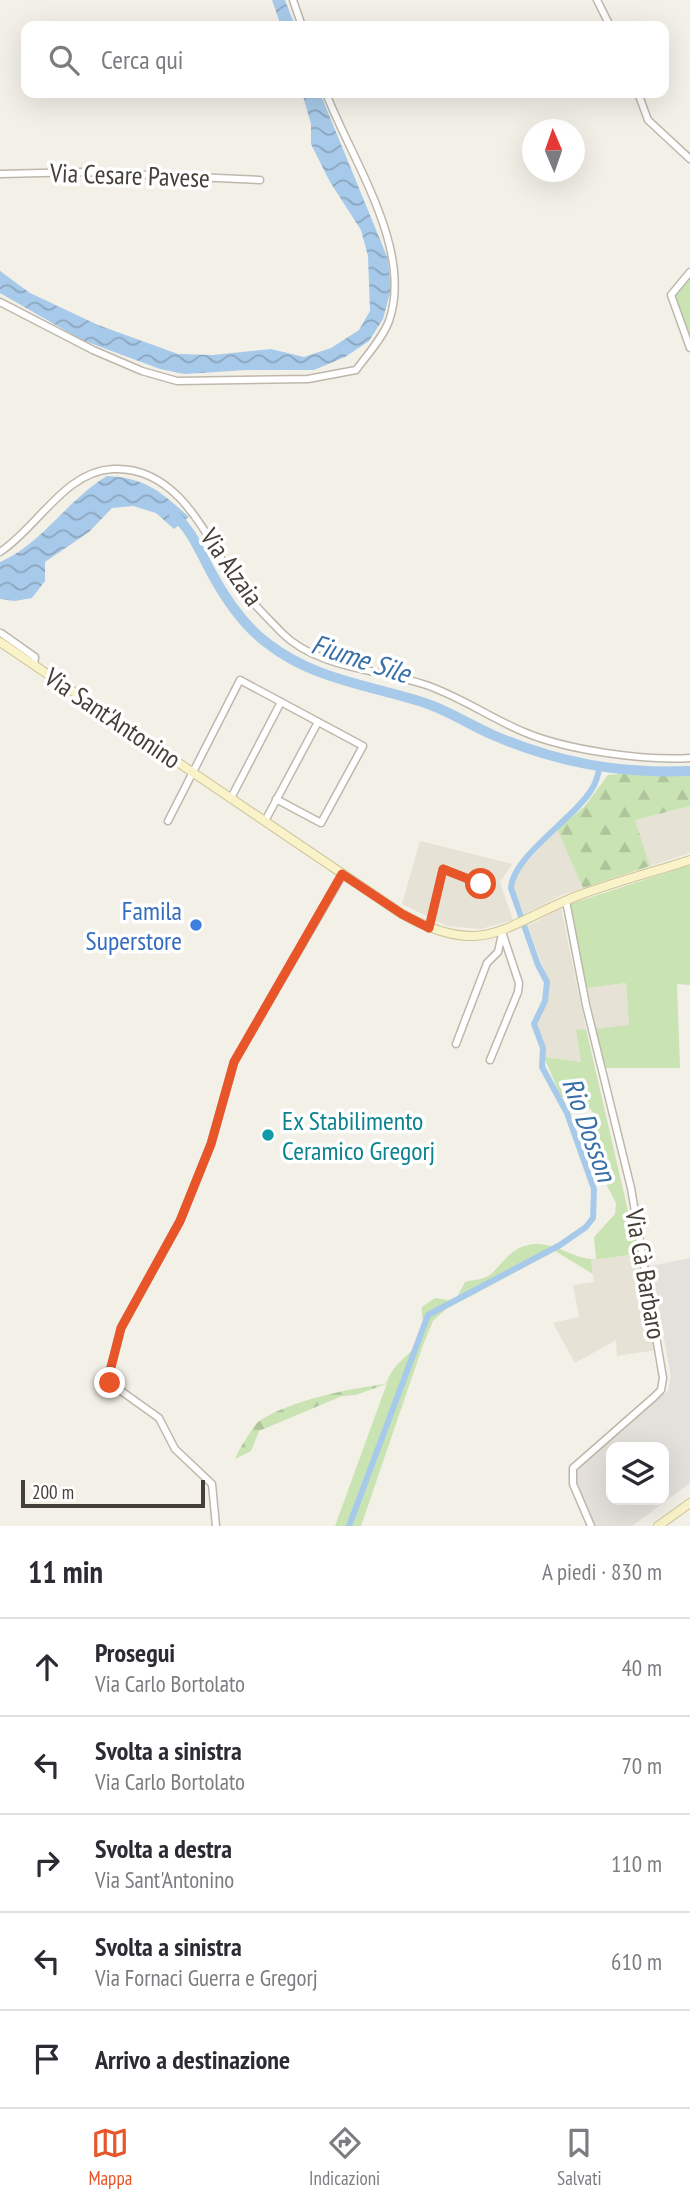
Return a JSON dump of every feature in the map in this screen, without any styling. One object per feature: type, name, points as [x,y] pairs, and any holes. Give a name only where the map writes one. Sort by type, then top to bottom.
[{"type":"main road","name":"Via Sant'Antonino","points":[[1,638],[34,665],[342,874],[402,914],[429,928],[463,937],[502,932],[566,901],[690,860]]},
{"type":"main road","points":[[658,1526],[690,1503]]},
{"type":"street","points":[[293,0],[300,21]]},
{"type":"street","points":[[597,0],[608,21]]},
{"type":"street","points":[[0,302],[93,350],[142,371],[177,380],[308,379],[356,370],[388,322],[395,275],[377,210],[328,98]]},
{"type":"street","points":[[640,98],[648,120],[690,159]]},
{"type":"street","name":"Via Cesare Pavese","points":[[0,174],[83,172],[260,180]]},
{"type":"street","points":[[690,272],[671,295],[690,348]]},
{"type":"street","name":"Via Alzaia","points":[[0,552],[85,476],[115,469],[139,472],[158,480],[197,517],[239,587],[299,648],[322,657],[428,685],[556,744],[625,755],[690,758]]},
{"type":"street","points":[[192,771],[240,680],[363,746],[321,823],[276,799]]},
{"type":"street","points":[[231,798],[281,702]]},
{"type":"street","points":[[265,821],[318,722]]},
{"type":"street","name":"Via Sant'Antonino","points":[[168,821],[192,771]]},
{"type":"street","points":[[429,928],[443,869],[481,884]]},
{"type":"street","points":[[216,1526],[212,1484],[176,1449],[159,1418],[110,1383],[109,1375],[121,1328],[180,1221],[211,1144],[234,1062],[342,874]]},
{"type":"street","name":"Via Cà Barbaro","points":[[566,901],[586,1005],[631,1188],[663,1378],[661,1390],[573,1468],[573,1484],[591,1526]]},
{"type":"street","points":[[456,1044],[487,963],[498,952],[502,932]]},
{"type":"street","points":[[490,1060],[518,992],[519,983],[502,932]]},
{"type":"shaded area","points":[[690,806],[690,853],[650,866],[635,820]]},
{"type":"shaded area","points":[[557,829],[583,888],[562,895],[524,915],[511,880]]},
{"type":"shaded area","points":[[420,841],[512,864],[500,882],[513,920],[481,929],[447,926],[402,904]]},
{"type":"shaded area","points":[[561,908],[586,1029],[576,1031],[581,1062],[544,1057],[545,1045],[536,1023],[550,986],[528,926]]},
{"type":"shaded area","points":[[626,983],[629,1026],[596,1029],[587,988]]},
{"type":"shaded area","points":[[638,1254],[657,1350],[617,1356],[616,1340],[575,1363],[553,1323],[579,1317],[573,1285],[594,1282],[591,1260]]},
{"type":"shaded area","points":[[690,1258],[690,1483],[669,1499],[669,1442],[606,1442],[606,1505],[660,1505],[632,1526],[595,1526],[574,1479],[574,1472],[612,1433],[668,1391],[671,1376],[650,1266]]},
{"type":"green space","points":[[690,273],[690,340],[671,294]]},
{"type":"green space","points":[[628,773],[690,776],[690,806],[635,820],[650,866],[583,888],[557,829],[584,807],[608,775]]},
{"type":"green space","points":[[690,865],[690,985],[677,984],[680,1068],[604,1068],[596,1029],[629,1025],[626,983],[587,988],[570,904]]},
{"type":"green space","points":[[586,1029],[638,1254],[591,1260],[593,1274],[555,1251],[446,1309],[433,1321],[423,1345],[361,1526],[335,1526],[390,1375],[422,1340],[422,1307],[435,1298],[455,1301],[465,1282],[489,1276],[510,1254],[524,1246],[544,1244],[578,1256],[596,1259],[594,1237],[615,1214],[616,1203],[601,1174],[598,1157],[592,1150],[592,1131],[597,1116],[580,1099],[561,1097],[544,1057],[581,1062],[576,1030]]},
{"type":"green space","points":[[390,1375],[386,1384],[356,1395],[342,1396],[259,1431],[251,1451],[235,1459],[256,1424],[271,1414],[320,1397],[385,1384]]},
{"type":"water","points":[[272,0],[285,0],[293,21],[279,21]]},
{"type":"water","points":[[303,98],[322,98],[388,259],[391,289],[383,319],[369,341],[345,357],[314,370],[246,370],[185,374],[160,369],[82,340],[0,293],[0,271],[30,293],[98,325],[178,354],[213,355],[271,349],[304,357],[331,348],[359,330],[370,311],[368,256],[361,230],[330,182],[311,144],[311,124]]},
{"type":"water","points":[[107,476],[121,477],[152,488],[189,517],[174,529],[156,513],[133,506],[112,508],[89,532],[45,562],[45,581],[32,598],[15,601],[0,599],[0,562],[29,544],[79,497]]},
{"type":"waterway","name":"Fiume Sile","points":[[174,515],[191,534],[222,592],[242,619],[267,643],[304,665],[343,680],[425,703],[493,735],[541,753],[589,765],[639,771],[690,771]]},
{"type":"waterway","name":"Rio Dosson","points":[[349,1526],[428,1315],[560,1245],[586,1227],[593,1218],[594,1189],[567,1113],[542,1067],[543,1048],[534,1024],[545,1001],[547,982],[538,965],[511,888],[514,875],[522,863],[585,799],[594,785],[600,767]]},
{"type":"place","name":"Famila Superstore","points":[[196,925]]},
{"type":"place","name":"Ex Stabilimento Ceramico Gregorj","points":[[268,1135]]},
{"type":"route","points":[[110,1383],[109,1375],[121,1328],[180,1221],[211,1144],[234,1062],[330,900],[342,874],[402,914],[429,928],[443,869],[481,884]]}]
